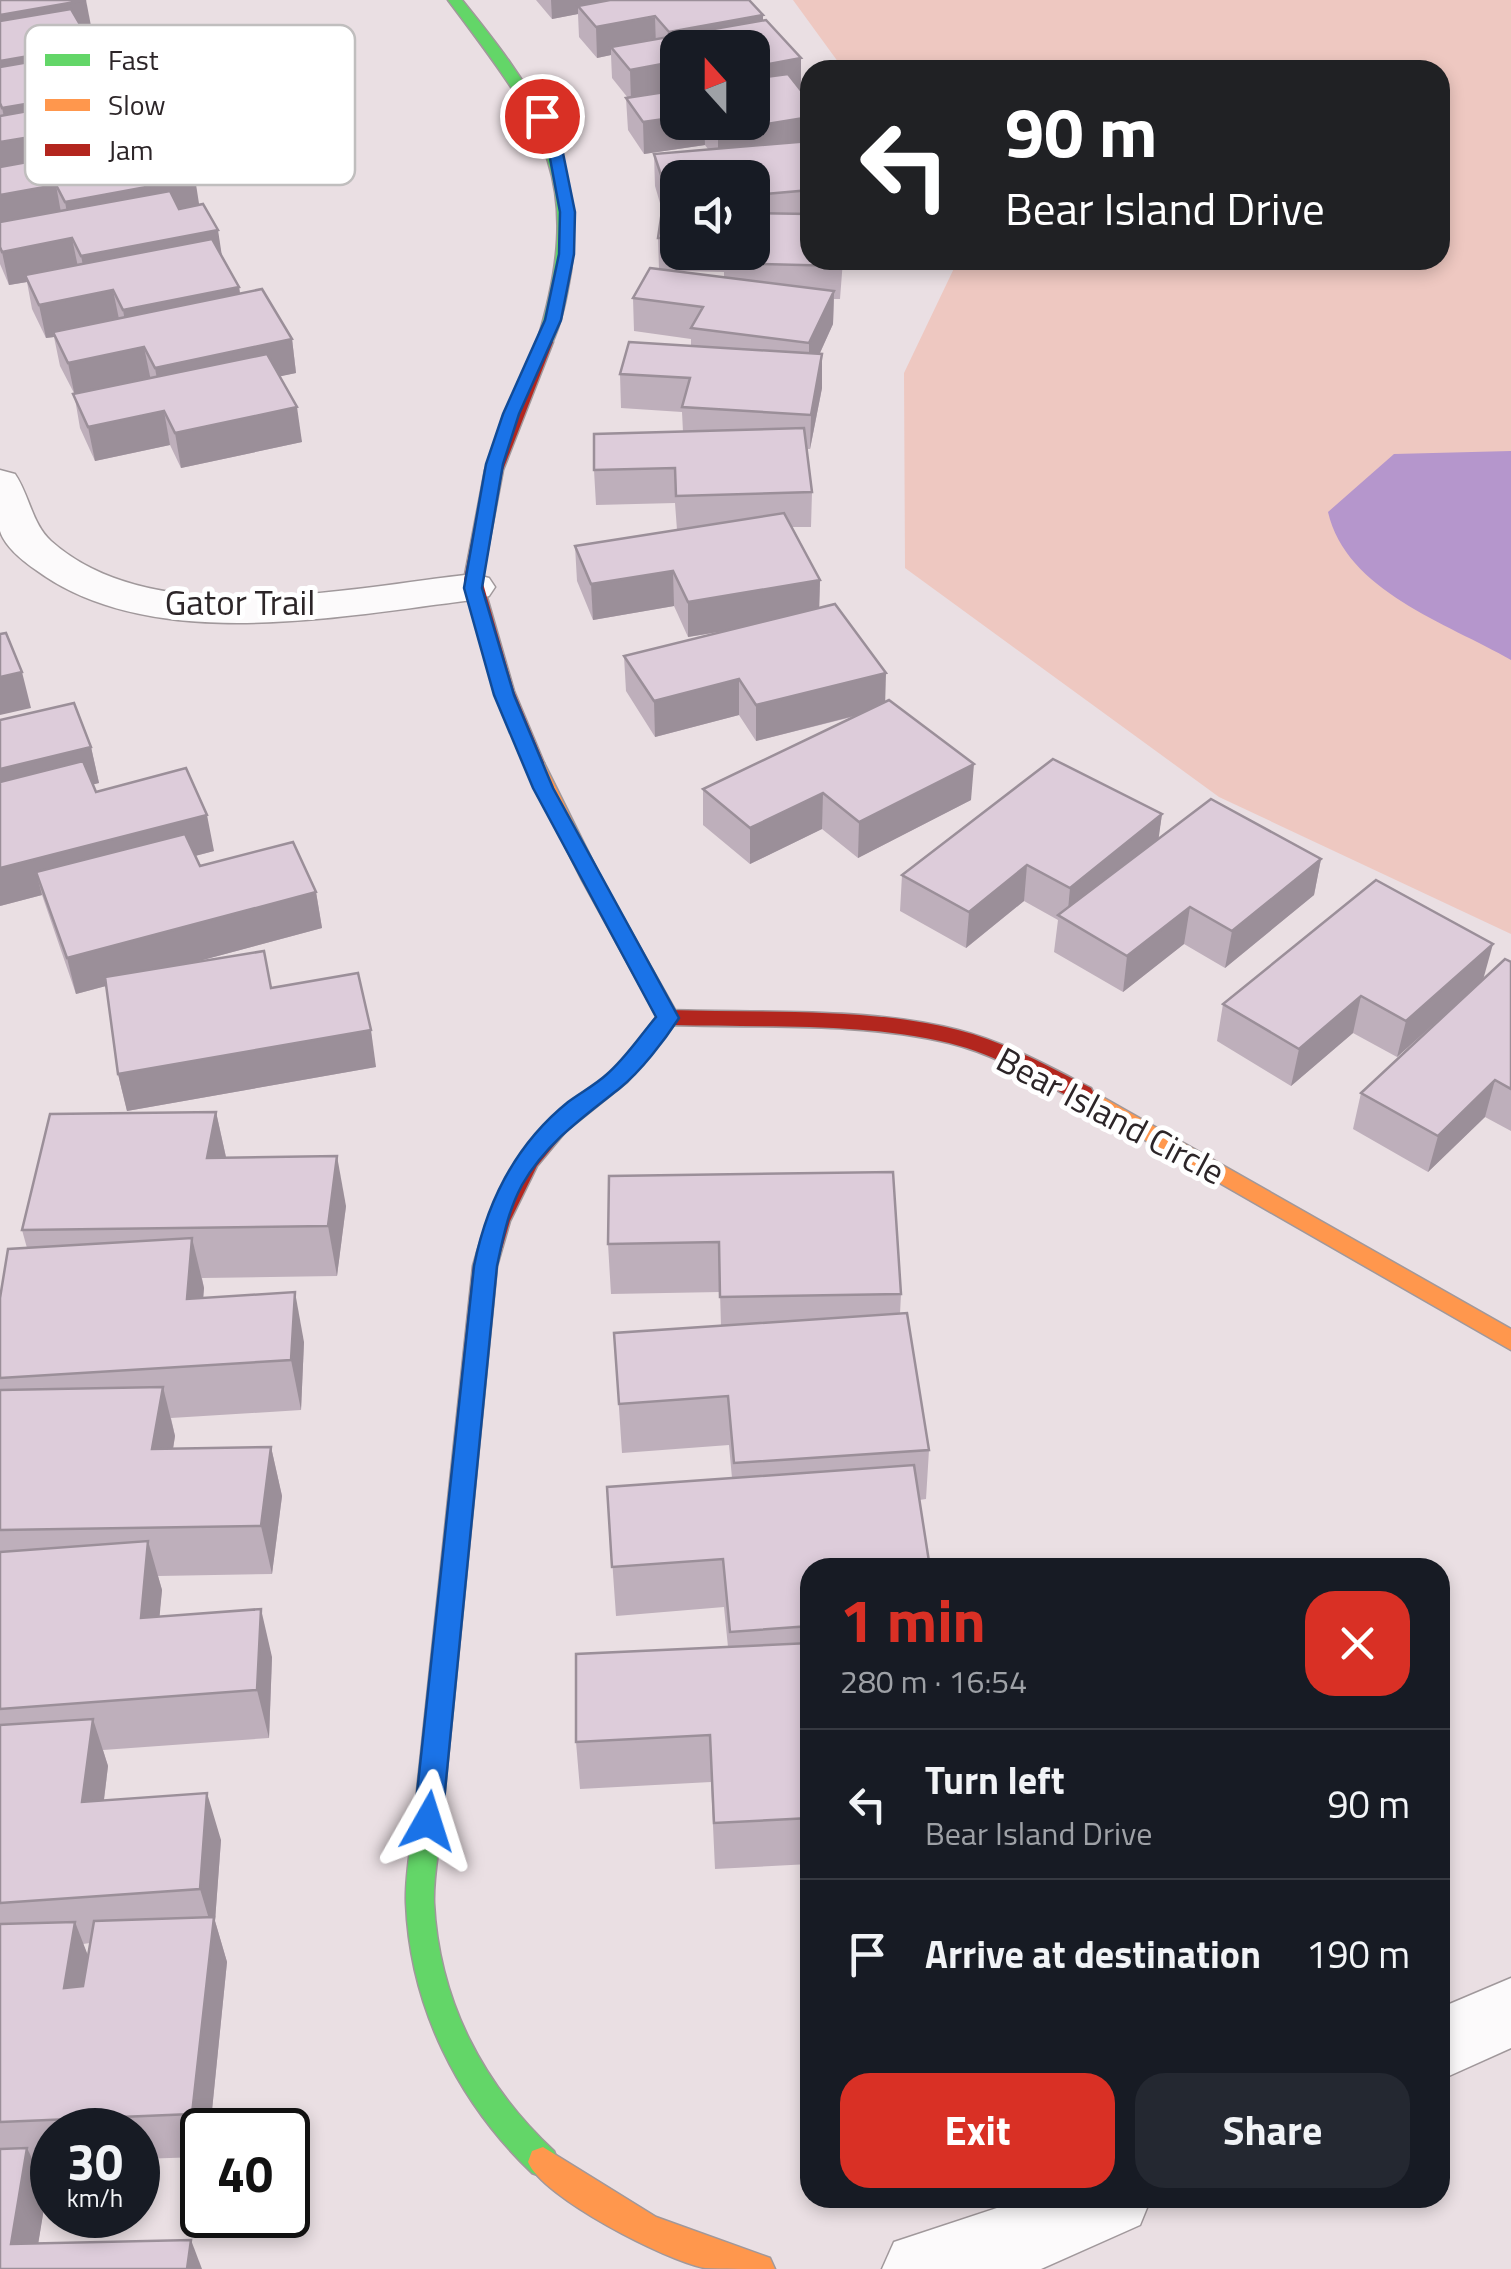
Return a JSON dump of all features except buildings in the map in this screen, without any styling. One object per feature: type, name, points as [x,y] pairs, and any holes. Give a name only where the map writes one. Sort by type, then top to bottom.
[{"type":"street","points":[[455,0],[510,65],[542,116],[556,153],[568,212],[566,254],[553,320],[511,414],[495,464],[473,588],[504,695],[543,788],[668,1018],[615,1080],[574,1110],[540,1144],[512,1182],[494,1224],[486,1266],[420,1900],[428,1967],[449,2033],[482,2094],[529,2151],[590,2203],[716,2260],[760,2269]]},
{"type":"street","name":"Gator Trail","points":[[0,483],[20,529],[36,550],[60,569],[126,598],[167,606],[257,609],[473,588]]},
{"type":"street","name":"Bear Island Circle","points":[[668,1018],[903,1026],[956,1037],[1008,1055],[1056,1078],[1511,1341]]},
{"type":"street","points":[[1450,2040],[1511,2012]]},
{"type":"street","points":[[922,2269],[951,2264],[1022,2240],[1091,2208]]},
{"type":"shaded area","points":[[793,0],[1511,0],[1511,934],[1219,797],[905,568],[904,373],[953,270],[1450,270],[1450,60],[837,60]]},
{"type":"shaded area","points":[[1511,451],[1511,660],[1430,618],[1377,584],[1338,540],[1328,512],[1394,454]]},
{"type":"traffic: fast","points":[[455,0],[516,80],[539,119],[555,158],[565,199],[567,242],[560,289],[545,342]]},
{"type":"traffic: fast","points":[[428,1819],[420,1904],[441,2012],[472,2078],[493,2109],[543,2162]]},
{"type":"traffic: slow","points":[[534,763],[592,880],[668,1017]]},
{"type":"traffic: slow","points":[[1083,1094],[1511,1341]]},
{"type":"traffic: slow","points":[[543,2162],[593,2199],[645,2228],[700,2251],[759,2269]]},
{"type":"traffic: jam","points":[[534,763],[505,691],[473,580],[494,470],[545,342]]},
{"type":"traffic: jam","points":[[428,1819],[485,1266],[491,1243],[517,1180],[543,1142],[581,1105],[619,1077],[668,1017]]},
{"type":"traffic: jam","points":[[668,1017],[903,1026],[956,1037],[1008,1055],[1083,1094]]},
{"type":"route","points":[[428,1821],[486,1266],[494,1224],[512,1182],[540,1144],[574,1110],[615,1080],[668,1018],[543,788],[504,695],[473,588],[495,464],[511,414],[553,320],[566,254],[568,212],[556,153],[542,116]]}]
